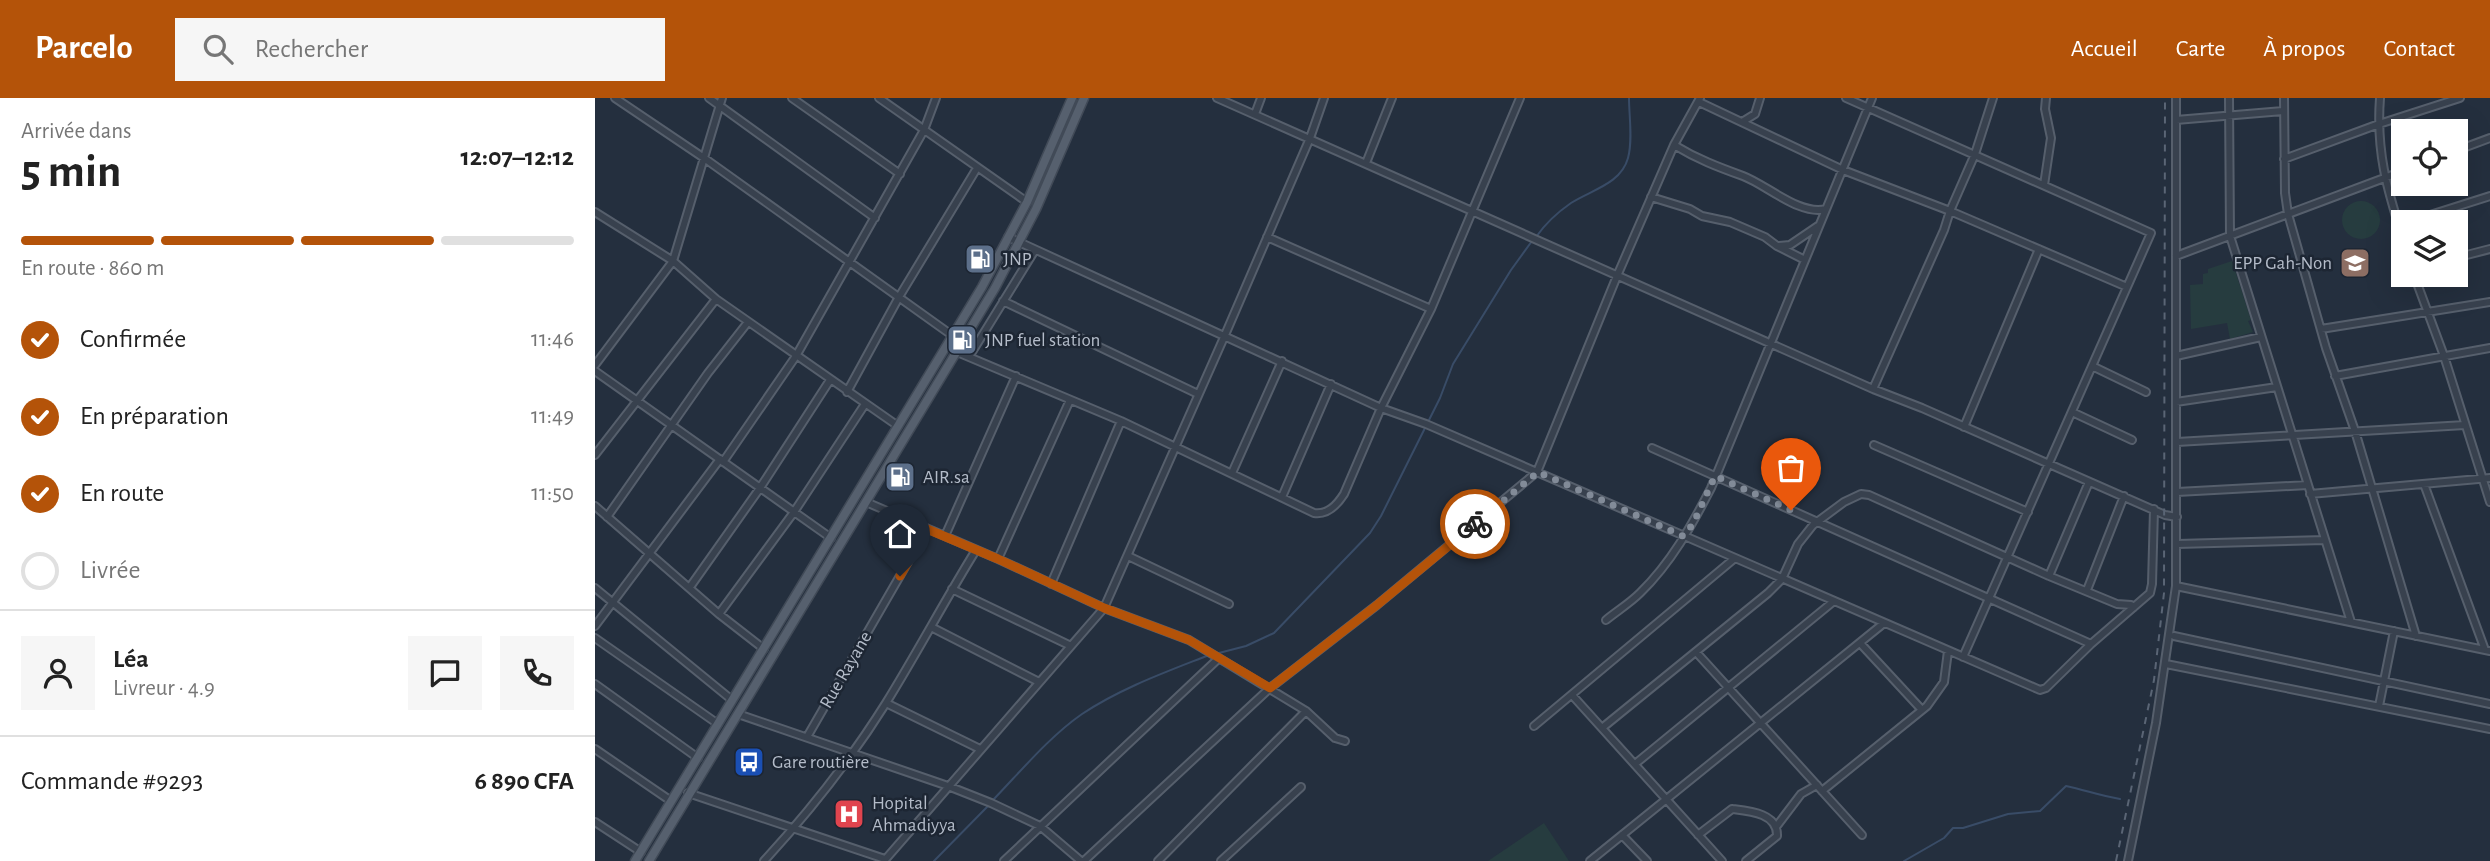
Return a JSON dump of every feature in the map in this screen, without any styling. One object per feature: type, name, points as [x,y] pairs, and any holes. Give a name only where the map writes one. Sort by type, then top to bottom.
[{"type":"main road","points":[[635,861],[953,336],[1027,202],[1072,98]]},
{"type":"main road","points":[[649,861],[1020,244],[1084,98]]},
{"type":"street","points":[[615,98],[704,158],[953,336]]},
{"type":"street","points":[[709,98],[875,218]]},
{"type":"street","points":[[595,365],[673,261],[722,98]]},
{"type":"street","points":[[792,98],[900,174]]},
{"type":"street","points":[[879,98],[1027,202]]},
{"type":"street","points":[[595,625],[722,461],[796,356],[924,130],[936,98]]},
{"type":"street","points":[[1217,98],[1873,389],[2165,515],[2177,517]]},
{"type":"street","points":[[1255,114],[1261,98]]},
{"type":"street","points":[[688,793],[885,860],[1104,608],[1310,138],[1324,98]]},
{"type":"street","points":[[1366,163],[1392,98]]},
{"type":"street","points":[[957,352],[1121,421],[1314,513],[1323,513],[1333,508],[1344,494],[1381,408],[1431,309],[1520,98]]},
{"type":"street","points":[[1742,122],[1755,114],[1760,98]]},
{"type":"street","points":[[1846,98],[2151,233],[1963,657]]},
{"type":"street","points":[[1606,620],[1639,594],[1671,557],[1693,524],[1751,386],[1772,344],[1872,98]]},
{"type":"street","points":[[1873,389],[1927,271],[1975,153],[1993,98]]},
{"type":"street","points":[[2044,185],[2050,138],[2046,98]]},
{"type":"street","points":[[2128,861],[2166,664],[2176,586],[2176,98]]},
{"type":"street","points":[[2229,98],[2229,236],[2351,622]]},
{"type":"street","points":[[2284,98],[2284,193],[2288,214],[2416,636]]},
{"type":"street","points":[[2380,98],[2383,178],[2395,210]]},
{"type":"street","points":[[2284,159],[2460,98]]},
{"type":"street","points":[[738,714],[948,786],[1040,826],[1082,861],[1270,688],[1377,605],[1538,472],[1616,276],[1674,145],[1699,100],[1843,170],[1950,211],[2127,287]]},
{"type":"street","points":[[2176,120],[2283,111]]},
{"type":"street","points":[[2468,146],[2490,138]]},
{"type":"street","points":[[1674,145],[1700,161],[1744,177],[1807,209],[1826,209]]},
{"type":"street","points":[[847,392],[899,297],[977,168]]},
{"type":"street","points":[[2176,256],[2391,175]]},
{"type":"street","points":[[2446,210],[2490,196]]},
{"type":"street","points":[[1651,197],[1702,216],[1730,222],[1765,237],[1805,260]]},
{"type":"street","points":[[595,212],[673,261],[716,299],[898,426]]},
{"type":"street","points":[[1777,246],[1790,245],[1820,225]]},
{"type":"street","points":[[1008,237],[1381,408],[1426,424],[2043,690],[2150,593],[2154,509]]},
{"type":"street","points":[[1267,237],[1431,309]]},
{"type":"street","points":[[1964,427],[2039,249]]},
{"type":"street","points":[[2468,255],[2490,249]]},
{"type":"street","points":[[969,357],[1035,250]]},
{"type":"street","points":[[2419,287],[2444,356],[2465,425],[2487,479],[2490,502]]},
{"type":"street","points":[[595,455],[716,299]]},
{"type":"street","points":[[1003,301],[1198,394]]},
{"type":"street","points":[[2321,329],[2490,302]]},
{"type":"street","points":[[607,517],[748,322]]},
{"type":"street","points":[[2176,356],[2262,337]]},
{"type":"street","points":[[2335,376],[2490,348]]},
{"type":"street","points":[[1232,473],[1282,361]]},
{"type":"street","points":[[2092,366],[2146,392]]},
{"type":"street","points":[[595,371],[831,538]]},
{"type":"street","points":[[945,536],[1016,376]]},
{"type":"street","points":[[689,587],[760,488],[830,380]]},
{"type":"street","points":[[1282,497],[1331,384]]},
{"type":"street","points":[[2176,402],[2277,387]]},
{"type":"street","points":[[998,559],[1070,400]]},
{"type":"street","points":[[719,614],[795,512],[865,404]]},
{"type":"street","points":[[2072,412],[2132,440]]},
{"type":"street","points":[[1051,584],[1121,421]]},
{"type":"street","points":[[2176,442],[2465,425]]},
{"type":"street","points":[[1874,445],[2028,512]]},
{"type":"street","points":[[1652,448],[2091,644]]},
{"type":"street","points":[[2310,494],[2487,479]]},
{"type":"street","points":[[2049,576],[2089,482]]},
{"type":"street","points":[[2424,484],[2488,651]]},
{"type":"street","points":[[2177,492],[2308,485]]},
{"type":"street","points":[[1602,728],[1782,579],[1798,544],[1817,522],[1844,502],[1861,494],[1869,495],[2049,576],[2117,604],[2134,607]]},
{"type":"street","points":[[2087,590],[2124,496]]},
{"type":"street","points":[[866,502],[1104,608],[1189,640],[1306,711],[1335,738],[1345,741]]},
{"type":"street","points":[[595,506],[719,614],[764,649]]},
{"type":"street","name":"Rue Rayane","points":[[807,737],[927,529]]},
{"type":"street","points":[[2177,544],[2325,540]]},
{"type":"street","points":[[764,861],[794,828],[853,753],[886,704],[977,550]]},
{"type":"street","points":[[1128,556],[1229,604]]},
{"type":"street","points":[[1534,726],[1735,558]]},
{"type":"street","points":[[2176,586],[2488,651]]},
{"type":"street","points":[[595,588],[732,700]]},
{"type":"street","points":[[952,589],[1071,646]]},
{"type":"street","points":[[1635,764],[1835,601]]},
{"type":"street","points":[[1590,861],[1885,623]]},
{"type":"street","points":[[931,627],[1039,682]]},
{"type":"street","points":[[2379,706],[2394,631]]},
{"type":"street","points":[[2174,636],[2490,704]]},
{"type":"street","points":[[595,638],[718,724]]},
{"type":"street","points":[[1860,643],[1922,710]]},
{"type":"street","points":[[1776,827],[1801,794],[1820,788],[1922,710],[1939,692],[1944,682],[1948,651]]},
{"type":"street","points":[[1696,652],[1862,835]]},
{"type":"street","points":[[1005,861],[1219,658]]},
{"type":"street","points":[[2166,664],[2490,729]]},
{"type":"street","points":[[595,684],[698,758]]},
{"type":"street","points":[[1572,695],[1722,861]]},
{"type":"street","points":[[886,704],[980,749]]},
{"type":"street","points":[[1158,861],[1306,711]]},
{"type":"street","points":[[595,749],[671,801]]},
{"type":"street","points":[[1221,861],[1301,787]]},
{"type":"street","points":[[1698,835],[1732,809],[1766,816],[1776,827],[1777,836],[1746,861]]},
{"type":"street","points":[[595,822],[641,852]]},
{"type":"street","points":[[1622,835],[1647,861]]},
{"type":"green space","points":[[2361,201],[2374,207],[2380,220],[2374,233],[2361,239],[2348,233],[2342,220],[2348,207]]},
{"type":"green space","points":[[2232,261],[2253,332],[2230,339],[2227,323],[2191,329],[2190,285],[2203,284],[2203,274],[2208,273],[2208,269]]},
{"type":"green space","points":[[1544,823],[1569,861],[1488,861]]},
{"type":"waterway","points":[[1536,237],[1561,210],[1612,180],[1624,167],[1630,144],[1629,98]]},
{"type":"waterway","points":[[1215,654],[1246,646],[1274,633],[1370,533],[1440,398],[1453,364],[1532,241]]},
{"type":"waterway","points":[[993,800],[1047,744],[1082,714],[1128,688],[1209,655]]},
{"type":"waterway","points":[[1904,861],[1944,838],[1953,828],[1963,828],[2008,814],[2040,811],[2066,786],[2120,799]]},
{"type":"waterway","points":[[934,861],[990,804]]},
{"type":"railway","points":[[2116,861],[2154,680],[2164,593],[2165,98]]},
{"type":"way so far","points":[[1475,524],[1538,472],[1683,536],[1693,524],[1715,476],[1791,510]]},
{"type":"place","name":"JNP","points":[[980,259]]},
{"type":"place","name":"EPP Gah-Non","points":[[2355,263]]},
{"type":"place","name":"JNP fuel station","points":[[962,340]]},
{"type":"place","name":"AIR.sa","points":[[900,477]]},
{"type":"place","name":"Gare routière","points":[[749,762]]},
{"type":"place","name":"Hopital Ahmadiyya","points":[[849,814]]},
{"type":"route","points":[[900,576],[927,529],[1104,608],[1189,640],[1270,688],[1475,524]]}]
